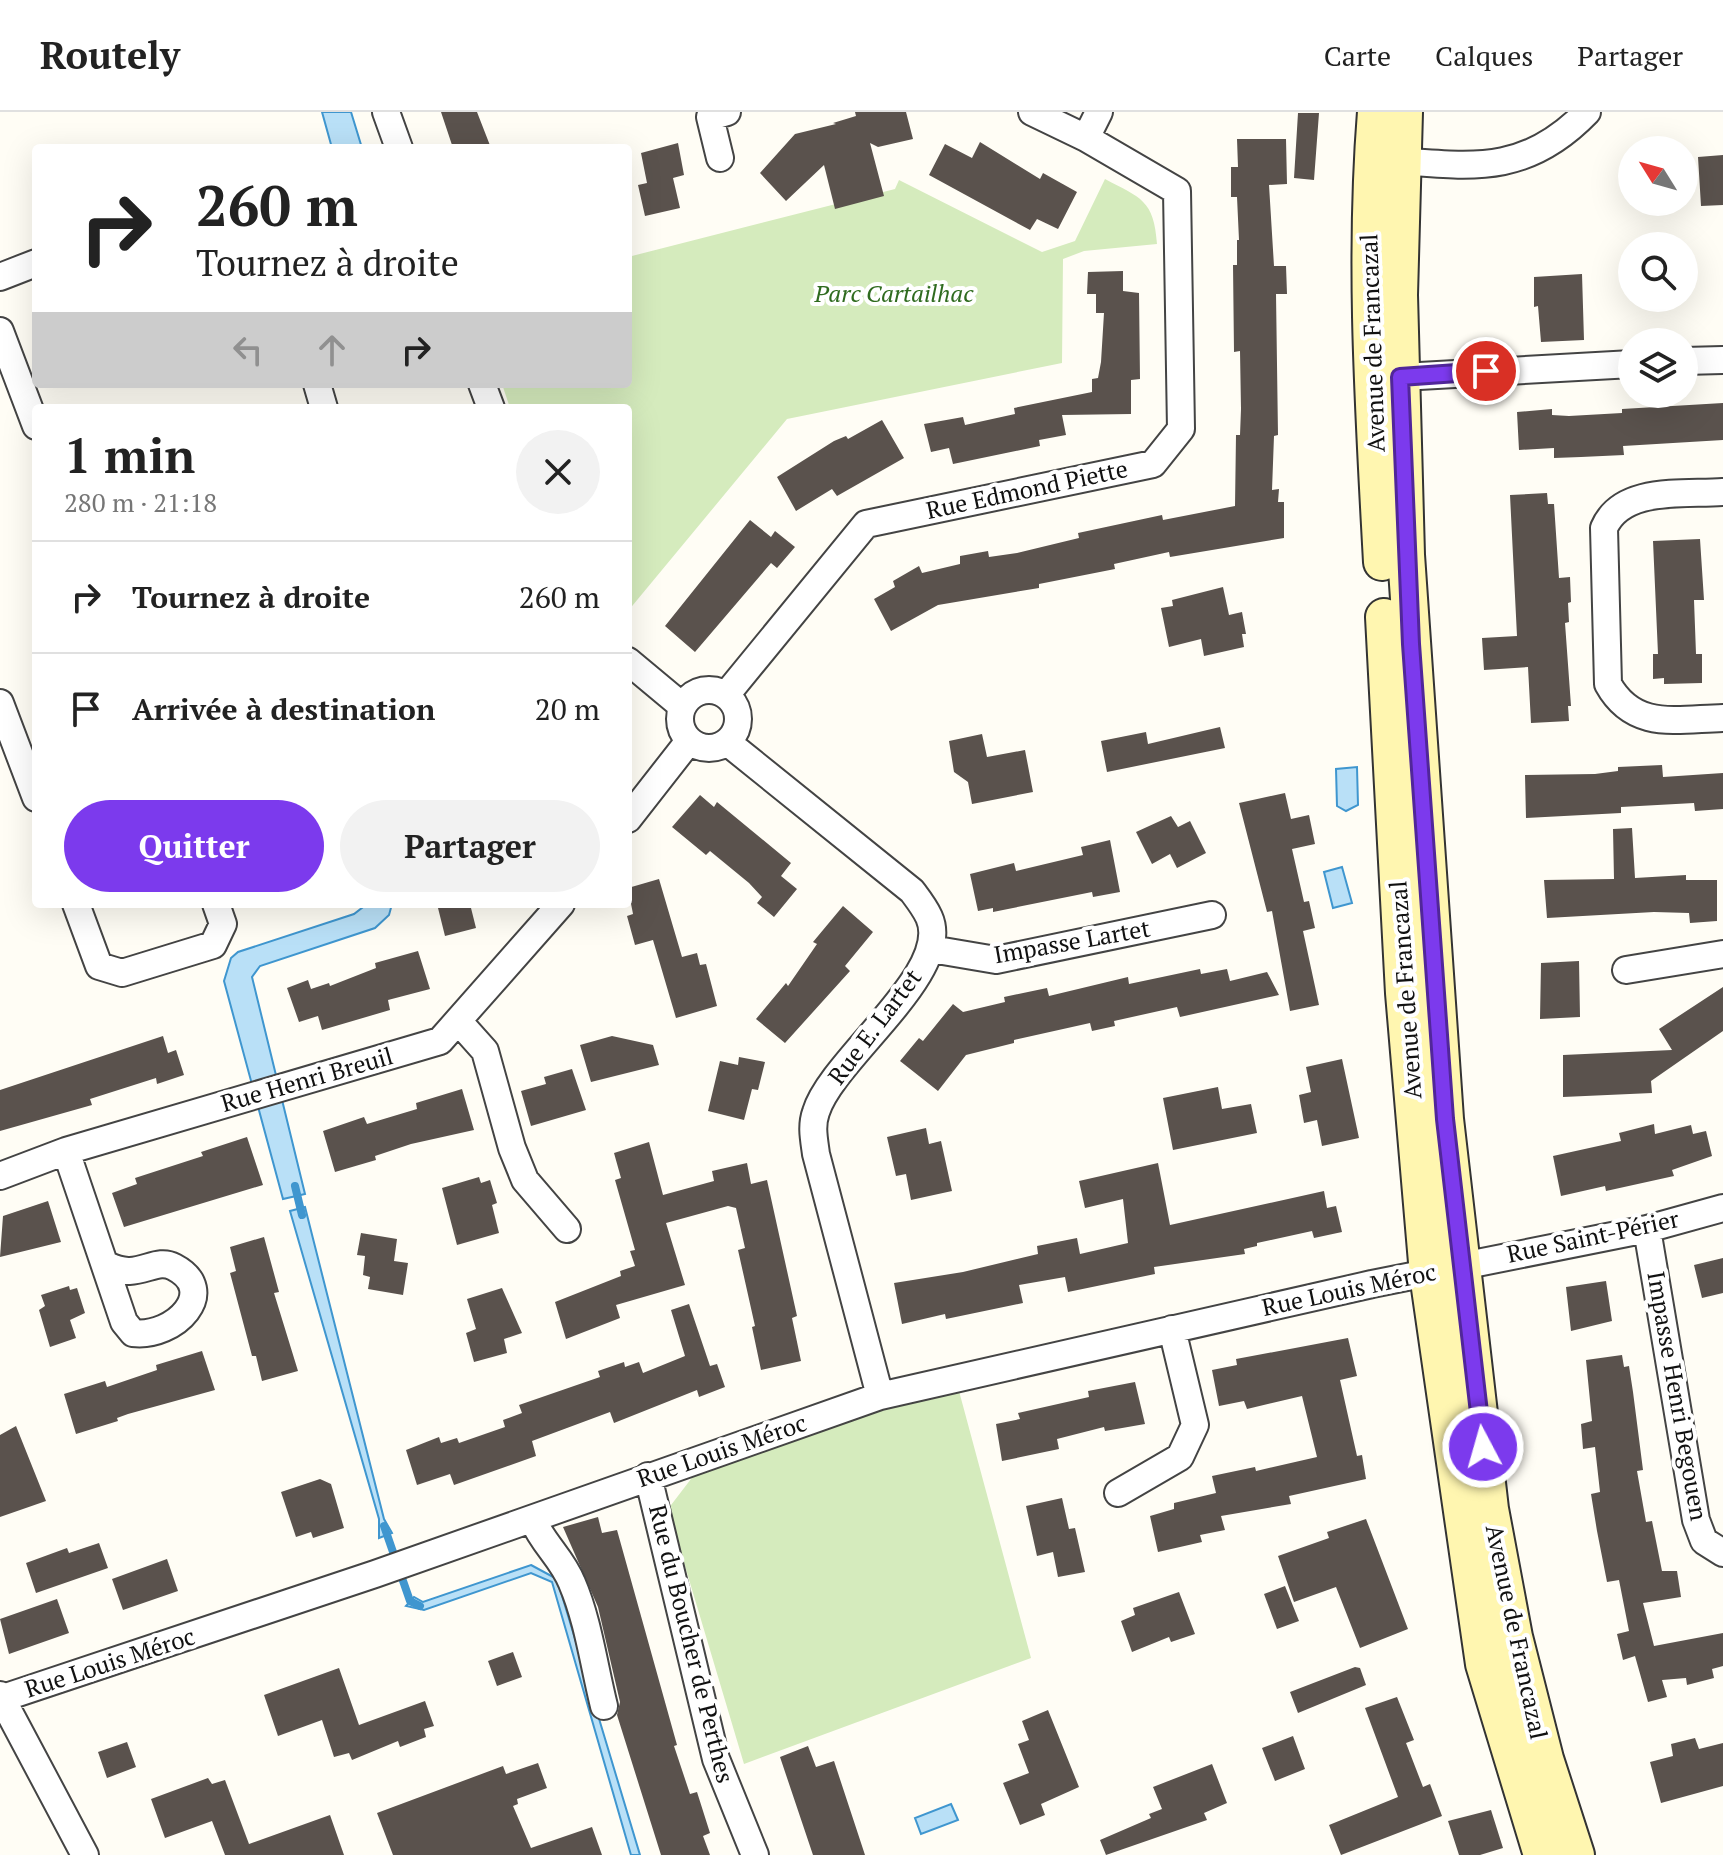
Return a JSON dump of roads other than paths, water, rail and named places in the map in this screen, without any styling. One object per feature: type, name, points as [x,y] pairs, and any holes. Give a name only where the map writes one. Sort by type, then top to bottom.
[{"type":"main road","name":"Avenue de Francazal","points":[[1376,112],[1386,160],[1386,378],[1404,993],[1428,1274],[1484,1664],[1542,1855]]},
{"type":"main road","name":"Avenue de Francazal","points":[[1386,160],[1404,112]]},
{"type":"main road","name":"Avenue de Francazal","points":[[1386,378],[1445,1119],[1490,1509],[1537,1729],[1576,1855]]},
{"type":"street","points":[[386,112],[398,144]]},
{"type":"street","points":[[720,158],[710,117],[727,112]]},
{"type":"street","name":"Rue Edmond Piette","points":[[726,695],[866,524],[1153,464],[1181,429],[1177,191],[1086,138],[1032,112]]},
{"type":"street","points":[[1086,138],[1099,112]]},
{"type":"street","points":[[1386,160],[1503,164],[1538,150],[1570,130],[1587,112]]},
{"type":"street","points":[[0,277],[32,265]]},
{"type":"street","points":[[0,331],[32,415]]},
{"type":"street","points":[[1698,361],[1723,360]]},
{"type":"street","points":[[1386,378],[1618,365]]},
{"type":"street","points":[[1723,492],[1632,499],[1610,513],[1604,528],[1608,684],[1619,704],[1648,719],[1723,718]]},
{"type":"street","points":[[632,664],[682,706]]},
{"type":"street","points":[[716,690],[726,695],[737,710],[738,726],[727,742],[705,749],[689,741],[679,721],[682,706],[700,691],[716,690]]},
{"type":"street","points":[[0,703],[32,787]]},
{"type":"street","points":[[632,814],[689,741]]},
{"type":"street","name":"Rue E. Lartet","points":[[727,742],[912,891],[931,919],[931,949],[916,977],[832,1083],[816,1109],[812,1126],[816,1154],[880,1396]]},
{"type":"street","points":[[77,908],[99,966],[122,973],[213,945],[223,924],[217,908]]},
{"type":"street","name":"Rue Henri Breuil","points":[[0,1176],[66,1151],[440,1041],[460,1023],[558,908]]},
{"type":"street","name":"Impasse Lartet","points":[[931,949],[996,960],[1212,915]]},
{"type":"street","points":[[1626,970],[1723,954]]},
{"type":"street","points":[[460,1023],[485,1051],[512,1148],[525,1180],[567,1229]]},
{"type":"street","points":[[66,1151],[107,1265]]},
{"type":"street","name":"Rue Saint-Périer","points":[[1463,1264],[1647,1229],[1723,1208]]},
{"type":"street","name":"Impasse Henri Begouen","points":[[1647,1229],[1696,1520],[1704,1541],[1723,1553]]},
{"type":"street","name":"Rue Louis Méroc","points":[[1,1698],[533,1520],[648,1476],[880,1396],[1463,1264]]},
{"type":"street","points":[[1118,1493],[1180,1457],[1195,1425],[1172,1329]]},
{"type":"street","name":"Rue du Boucher de Perthes","points":[[648,1476],[716,1759],[755,1855]]},
{"type":"street","points":[[533,1520],[545,1546],[556,1553],[574,1587],[604,1706]]},
{"type":"street","points":[[1,1698],[65,1824],[85,1855]]},
{"type":"water","points":[[322,112],[351,112],[361,144],[331,144]]},
{"type":"water","points":[[1357,767],[1358,805],[1346,811],[1337,806],[1336,769]]},
{"type":"water","points":[[1342,867],[1352,903],[1333,908],[1324,872]]},
{"type":"water","points":[[362,908],[391,908],[389,915],[375,928],[260,966],[252,977],[305,1194],[283,1199],[224,981],[231,958],[238,952],[354,914]]},
{"type":"water","points":[[305,1207],[384,1519],[392,1533],[379,1538],[379,1519],[290,1211]]},
{"type":"water","points":[[531,1565],[557,1579],[640,1855],[631,1855],[552,1582],[531,1573],[424,1610],[406,1606],[414,1597],[423,1602]]},
{"type":"water","points":[[951,1804],[958,1820],[921,1834],[915,1818]]},
{"type":"waterway","points":[[295,1186],[302,1215]]},
{"type":"waterway","points":[[384,1526],[410,1601],[420,1606]]},
{"type":"park label","name":"Parc Cartailhac","points":[[894,294]]}]
